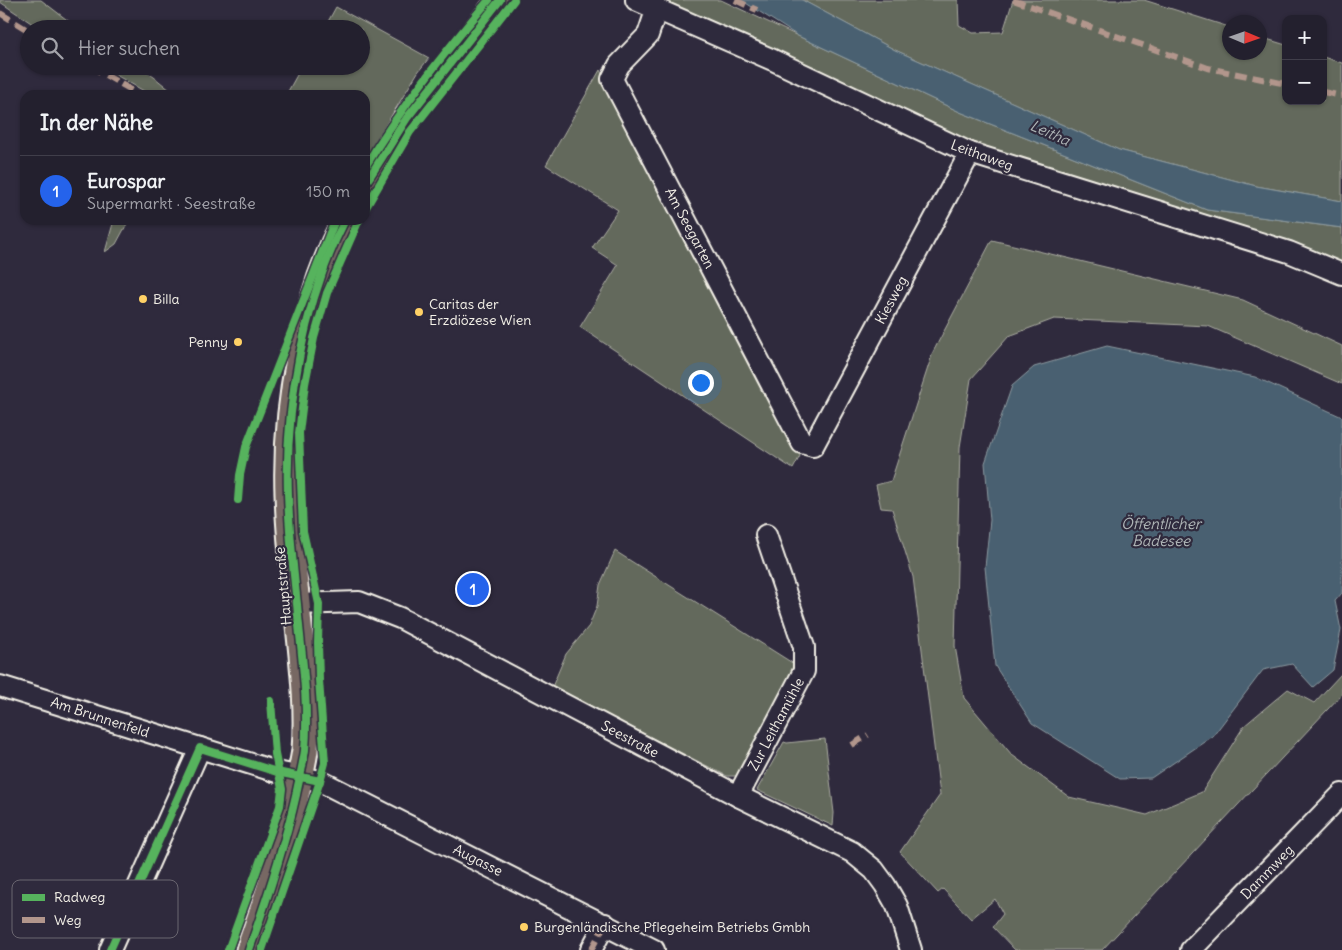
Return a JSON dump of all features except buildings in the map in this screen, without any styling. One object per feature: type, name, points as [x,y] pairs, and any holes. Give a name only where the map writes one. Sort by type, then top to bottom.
[{"type":"main road","points":[[370,176],[407,118],[500,0]]},
{"type":"main road","name":"Hauptstraße","points":[[249,950],[290,821],[304,752],[304,677],[288,494],[290,419],[299,355],[317,288],[343,225]]},
{"type":"street","name":"Leithaweg","points":[[636,0],[782,65],[970,153],[1289,252],[1342,274]]},
{"type":"street","name":"Am Seegarten","points":[[657,8],[648,34],[618,65],[612,80],[802,443],[812,446]]},
{"type":"street","name":"Kiesweg","points":[[812,446],[970,153]]},
{"type":"street","name":"Zur Leithamühle","points":[[738,796],[804,671],[804,647],[766,535]]},
{"type":"street","name":"Seestraße","points":[[297,604],[359,602],[400,618],[738,796],[852,852],[874,870],[897,906],[910,950]]},
{"type":"street","name":"Am Brunnenfeld","points":[[0,686],[277,772],[300,776]]},
{"type":"street","points":[[141,880],[200,748]]},
{"type":"street","name":"Augasse","points":[[300,776],[320,781],[654,950]]},
{"type":"street","name":"Dammweg","points":[[1199,947],[1339,802]]},
{"type":"street","points":[[591,950],[604,924]]},
{"type":"street","points":[[110,950],[115,938]]},
{"type":"green space","points":[[0,0],[41,0],[67,20],[27,20],[0,2]]},
{"type":"green space","points":[[661,0],[721,0],[960,112],[1207,210],[1342,228],[1342,263],[1305,248],[950,139]]},
{"type":"green space","points":[[802,0],[958,0],[959,25],[973,33],[1003,32],[1013,0],[1144,0],[1222,25],[1222,60],[1267,60],[1267,39],[1282,44],[1282,105],[1327,105],[1327,58],[1342,63],[1342,201],[1256,186],[1119,150],[895,50]]},
{"type":"green space","points":[[336,7],[360,20],[329,20]]},
{"type":"green space","points":[[370,26],[429,58],[418,72],[370,151],[370,90],[289,90],[297,75],[370,75]]},
{"type":"green space","points":[[600,70],[800,456],[793,469],[580,327],[618,265],[592,248],[618,210],[546,165]]},
{"type":"green space","points":[[116,75],[151,75],[170,90],[142,90]]},
{"type":"green space","points":[[113,225],[126,225],[116,244],[105,252]]},
{"type":"green space","points":[[992,240],[1243,300],[1342,346],[1342,384],[1208,326],[1054,319],[1009,336],[971,379],[960,447],[955,646],[964,698],[1012,755],[1069,797],[1147,815],[1202,792],[1244,726],[1288,689],[1314,703],[1342,673],[1342,694],[1102,950],[1015,950],[993,927],[1003,914],[995,899],[971,919],[943,889],[938,893],[900,852],[940,795],[913,577],[892,509],[881,508],[876,485],[891,481],[933,352]]},
{"type":"green space","points":[[615,551],[794,664],[743,776],[727,776],[552,687],[566,654],[589,626],[597,606],[600,585]]},
{"type":"green space","points":[[825,739],[834,813],[833,826],[757,790],[784,742]]},
{"type":"water","name":"Leitha","points":[[741,0],[802,0],[895,50],[1119,150],[1256,186],[1342,201],[1342,228],[1207,210],[960,112],[798,36]]},
{"type":"water","name":"Öffentlicher Badesee","points":[[1107,346],[1255,377],[1342,417],[1342,593],[1335,601],[1341,630],[1333,670],[1313,687],[1292,664],[1263,670],[1213,736],[1151,778],[1120,779],[1032,723],[995,666],[985,567],[990,520],[985,463],[1012,386],[1034,367]]},
{"type":"marked path","points":[[735,0],[757,10]]},
{"type":"marked path","points":[[1013,0],[1208,68],[1282,83]]},
{"type":"marked path","points":[[0,13],[20,25]]},
{"type":"marked path","points":[[106,75],[131,90]]},
{"type":"marked path","points":[[1327,93],[1342,96]]},
{"type":"marked path","points":[[852,745],[868,735]]},
{"type":"marked path","points":[[591,950],[605,924]]},
{"type":"cycle path","points":[[370,159],[393,123],[424,81],[489,0]]},
{"type":"cycle path","points":[[370,176],[407,118],[500,0]]},
{"type":"cycle path","points":[[370,200],[410,132],[514,0]]},
{"type":"cycle path","points":[[238,500],[240,475],[246,447],[333,225]]},
{"type":"cycle path","points":[[249,950],[269,893],[286,834],[305,750],[305,695],[291,549],[289,508],[288,460],[290,425],[294,389],[308,318],[318,284],[343,225]]},
{"type":"cycle path","points":[[262,950],[325,763],[319,680],[319,604],[303,531],[299,433],[305,384],[314,338],[327,293],[357,225]]},
{"type":"cycle path","points":[[228,950],[280,806],[282,789],[275,754],[271,701]]},
{"type":"cycle path","points":[[141,880],[200,748],[277,772],[320,781]]},
{"type":"cycle path","points":[[110,950],[115,938]]},
{"type":"place","name":"Billa","points":[[143,299]]},
{"type":"place","name":"Caritas der Erzdiözese Wien","points":[[419,312]]},
{"type":"place","name":"Penny","points":[[238,342]]},
{"type":"place","name":"Eurospar","points":[[473,589]]},
{"type":"place","name":"Burgenländische Pflegeheim Betriebs Gmbh","points":[[524,927]]}]
